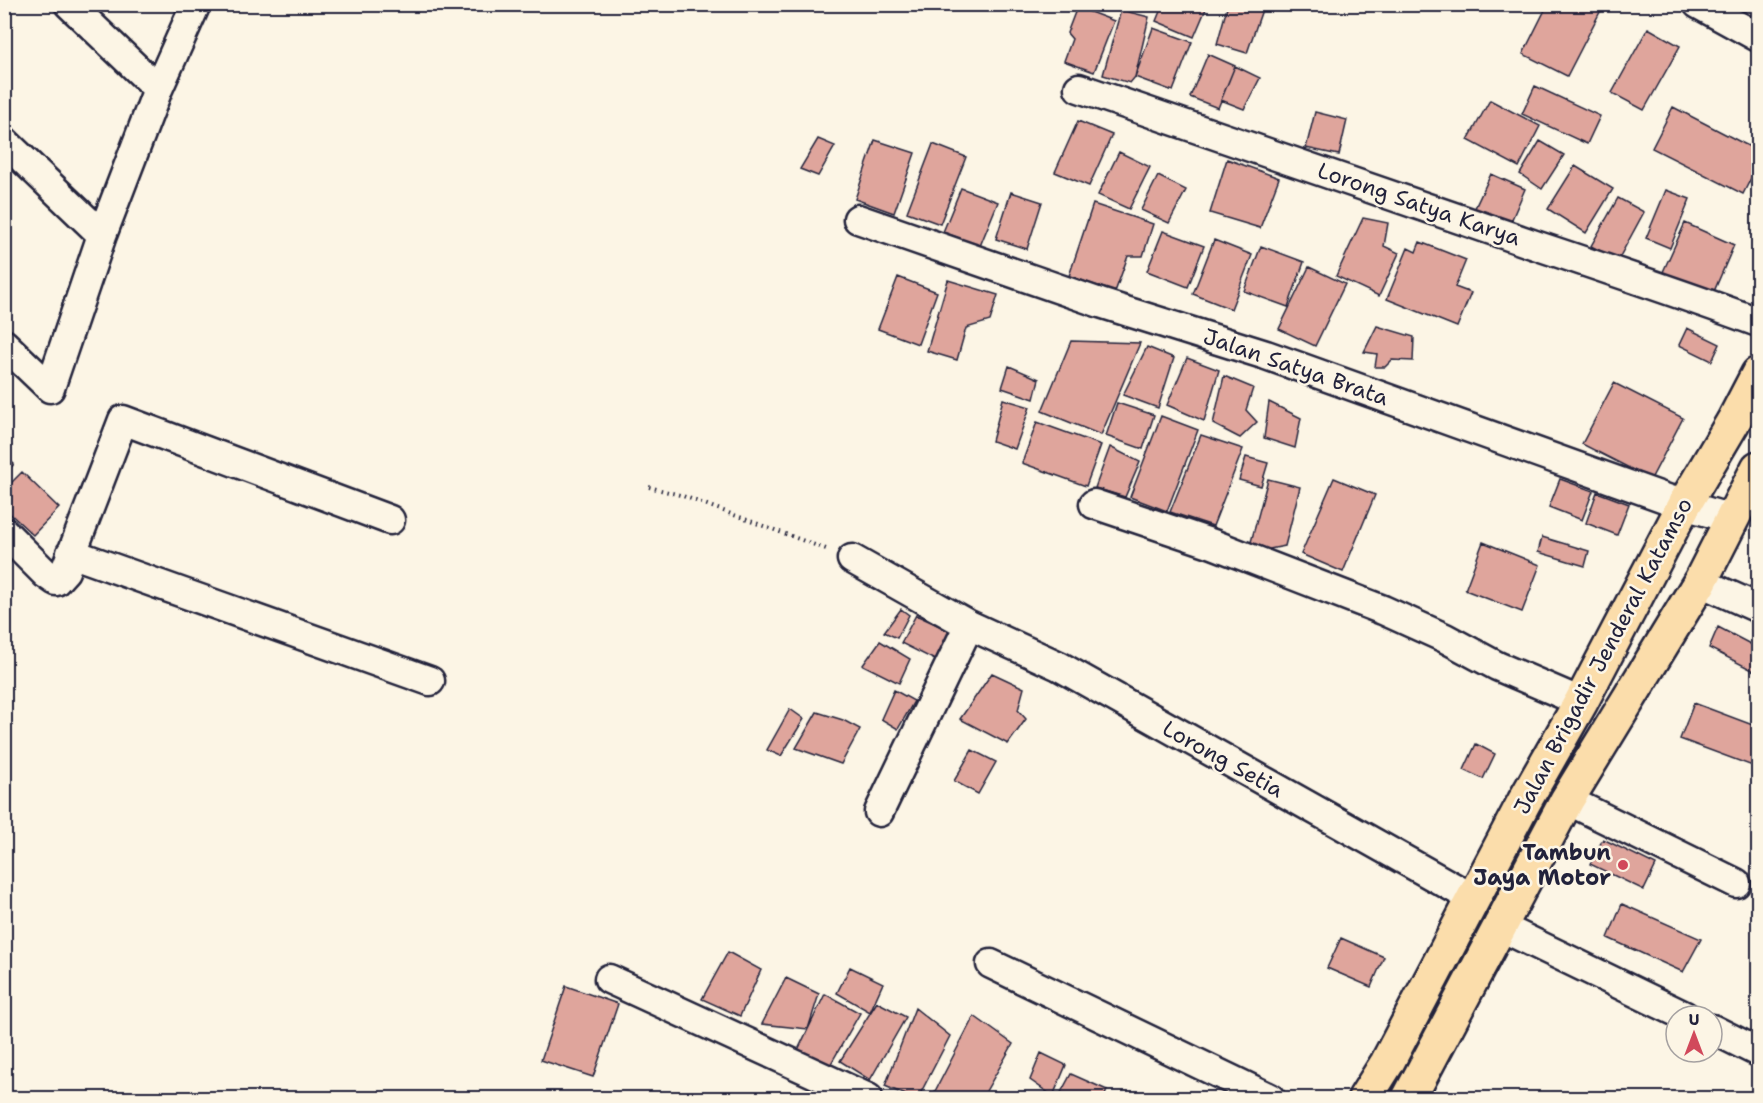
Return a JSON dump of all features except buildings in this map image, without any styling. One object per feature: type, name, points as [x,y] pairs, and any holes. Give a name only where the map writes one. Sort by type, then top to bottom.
[{"type":"main road","name":"Jalan Brigadir Jenderal Katamso","points":[[1365,1098],[1387,1064],[1524,802],[1581,702],[1684,505],[1733,422],[1758,374]]},
{"type":"main road","name":"Jalan Brigadir Jenderal Katamso","points":[[1409,1098],[1567,800],[1700,582],[1758,468]]},
{"type":"street","points":[[69,4],[158,89]]},
{"type":"street","points":[[4,344],[50,388],[102,235],[158,89],[196,4]]},
{"type":"street","points":[[1698,4],[1758,36]]},
{"type":"street","name":"Lorong Satya Karya","points":[[1078,88],[1667,288],[1758,322]]},
{"type":"street","points":[[4,141],[102,235]]},
{"type":"street","name":"Jalan Satya Brata","points":[[858,219],[1100,303],[1266,355],[1684,505],[1732,519]]},
{"type":"street","points":[[4,532],[45,574],[56,580],[65,571],[123,420],[390,520]]},
{"type":"street","points":[[1094,504],[1213,544],[1383,610],[1445,638],[1497,666],[1581,702]]},
{"type":"street","points":[[71,553],[430,681]]},
{"type":"street","name":"Lorong Setia","points":[[852,558],[969,625],[1059,666],[1474,899]]},
{"type":"street","points":[[1700,582],[1758,608]]},
{"type":"street","points":[[879,812],[969,625]]},
{"type":"street","points":[[1567,800],[1736,883]]},
{"type":"street","points":[[1499,926],[1664,1006]]},
{"type":"street","points":[[991,964],[1270,1098]]},
{"type":"street","points":[[609,979],[868,1098]]},
{"type":"street","points":[[1724,1035],[1758,1052]]},
{"type":"path","points":[[649,487],[680,495],[852,558]]},
{"type":"place","name":"Tambun Jaya Motor","points":[[1623,865]]}]
